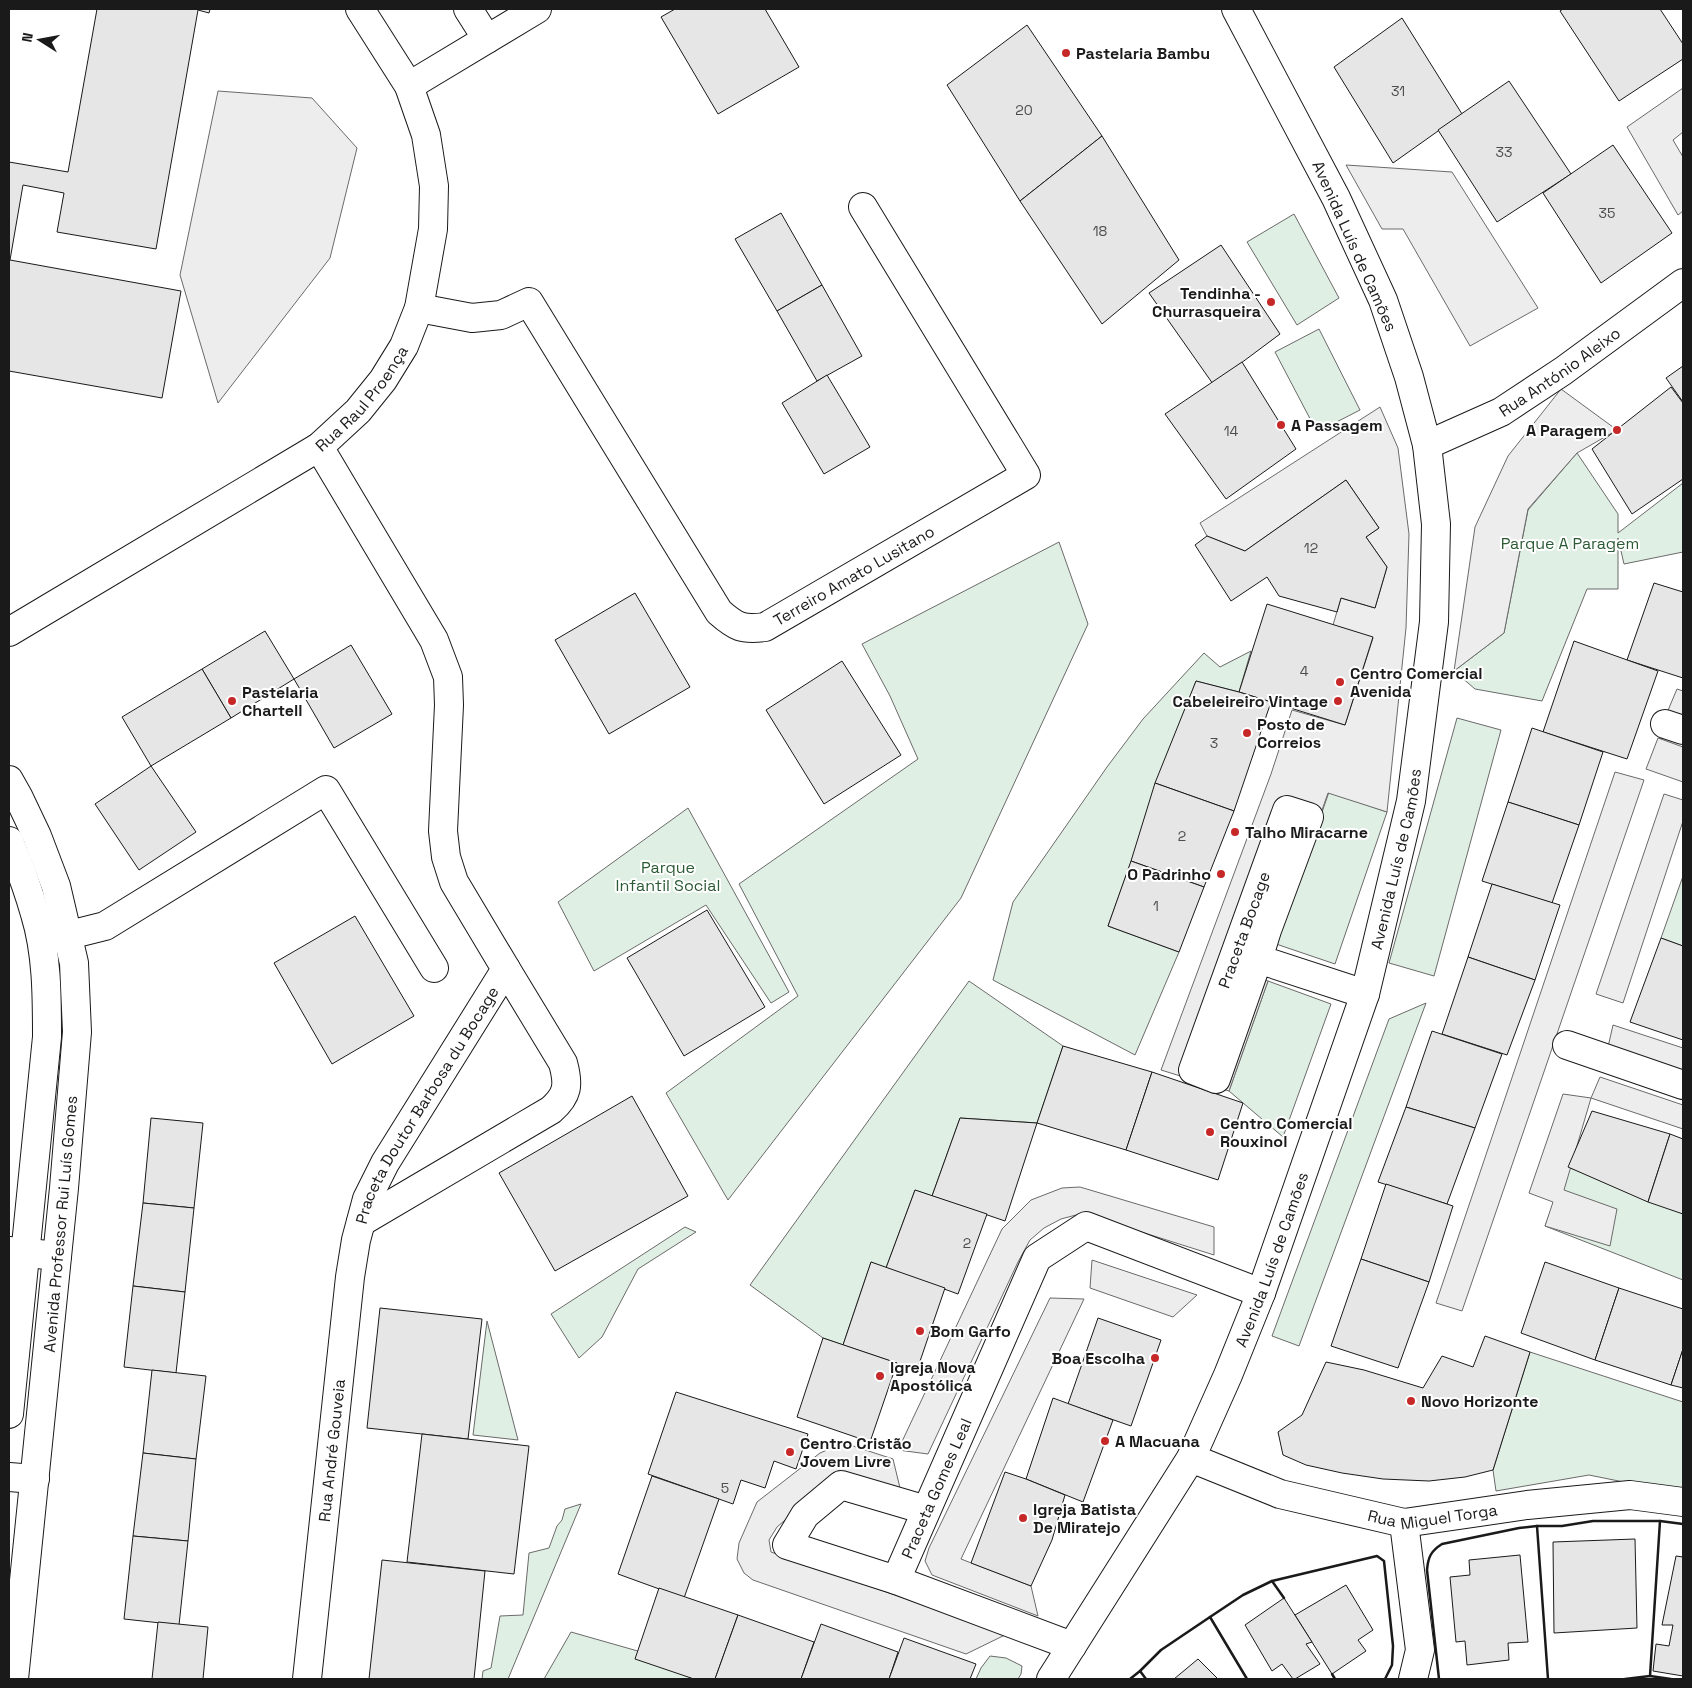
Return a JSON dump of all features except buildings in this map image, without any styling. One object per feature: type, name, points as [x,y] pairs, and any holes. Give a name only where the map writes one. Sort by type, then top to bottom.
[{"type":"street","name":"Rua Raul Proença","points":[[9,632],[319,447],[358,410],[383,380],[404,346],[419,308],[434,230],[434,186],[426,135],[409,86],[360,9]]},
{"type":"street","points":[[468,9],[487,39]]},
{"type":"street","points":[[409,86],[537,9]]},
{"type":"street","name":"Avenida Luís de Camões","points":[[1051,1679],[1191,1458],[1228,1375],[1261,1293],[1365,994],[1411,801],[1434,622],[1436,524],[1427,445],[1409,377],[1383,300],[1336,198],[1236,9]]},
{"type":"street","name":"Terreiro Amato Lusitano","points":[[419,308],[472,318],[501,315],[529,302],[719,612],[731,624],[748,629],[765,627],[1026,475],[863,208]]},
{"type":"street","name":"Rua António Aleixo","points":[[1427,445],[1501,412],[1563,371],[1683,283]]},
{"type":"street","name":"Praceta Doutor Barbosa du Bocage","points":[[319,447],[434,640],[448,677],[450,705],[443,832],[446,857],[454,882],[563,1063],[567,1076],[562,1100],[551,1110],[361,1222]]},
{"type":"street","name":"Avenida Professor Rui Luís Gomes","points":[[9,780],[29,820],[56,886],[74,963],[77,1032],[57,1256],[22,1478],[14,1679]]},
{"type":"street","points":[[41,942],[105,926],[326,790],[434,968]]},
{"type":"street","name":"Praceta Bocage","points":[[1287,810],[1309,817],[1258,959],[1216,1079],[1192,1070],[1287,810]]},
{"type":"street","name":"Avenida Professor Rui Luís Gomes","points":[[9,841],[36,915],[47,994],[47,1037],[17,1252],[9,1414]]},
{"type":"street","name":"Praceta Bocage","points":[[1258,959],[1365,994]]},
{"type":"street","name":"Praceta Doutor Barbosa du Bocage","points":[[361,1222],[367,1199],[385,1163],[506,969]]},
{"type":"street","points":[[1567,1045],[1683,1085]]},
{"type":"street","name":"Rua André Gouveia","points":[[307,1679],[350,1277],[361,1222]]},
{"type":"street","name":"Praceta Gomes Leal","points":[[1072,1646],[896,1580],[1037,1258],[1086,1226],[1261,1293]]},
{"type":"street","points":[[17,1252],[57,1256]]},
{"type":"street","name":"Rua Miguel Torga","points":[[1191,1458],[1280,1494],[1404,1523],[1527,1505],[1630,1495],[1683,1502]]},
{"type":"street","points":[[896,1580],[787,1545],[805,1515],[842,1485],[926,1510]]},
{"type":"street","points":[[1404,1523],[1420,1650],[1413,1679]]},
{"type":"green space","points":[[1294,214],[1339,298],[1297,325],[1247,242]]},
{"type":"green space","points":[[1319,329],[1360,410],[1317,432],[1275,352]]},
{"type":"green space","name":"Parque A Paragem","points":[[1577,453],[1618,514],[1618,533],[1683,483],[1683,552],[1624,564],[1618,538],[1618,589],[1587,589],[1542,701],[1475,689],[1454,671],[1504,633],[1528,510]]},
{"type":"green space","points":[[1059,542],[1088,624],[961,898],[728,1200],[666,1093],[798,996],[739,884],[918,759],[890,696],[862,644]]},
{"type":"green space","points":[[1251,651],[1239,692],[1196,681],[1108,926],[1179,952],[1135,1055],[993,980],[1013,902],[1107,767],[1143,719],[1204,653],[1220,667]]},
{"type":"green space","points":[[1457,718],[1501,730],[1434,976],[1389,963]]},
{"type":"green space","points":[[1329,792],[1387,812],[1335,964],[1276,944]]},
{"type":"green space","name":"Parque Infantil Social","points":[[688,808],[789,992],[771,1003],[706,905],[594,971],[558,902]]},
{"type":"green space","points":[[1683,876],[1683,946],[1661,938]]},
{"type":"green space","points":[[969,981],[1063,1046],[1037,1123],[960,1118],[932,1196],[915,1190],[886,1268],[871,1262],[843,1345],[823,1338],[750,1285]]},
{"type":"green space","points":[[1268,981],[1331,1004],[1283,1137],[1229,1091]]},
{"type":"green space","points":[[1426,1003],[1299,1346],[1272,1336],[1389,1019]]},
{"type":"green space","points":[[1568,1167],[1683,1213],[1683,1280],[1545,1226]]},
{"type":"green space","points":[[685,1227],[696,1232],[638,1269],[602,1337],[579,1358],[551,1314]]},
{"type":"green space","points":[[487,1321],[518,1440],[473,1435]]},
{"type":"green space","points":[[1530,1352],[1683,1402],[1683,1494],[1589,1475],[1496,1491],[1493,1470]]},
{"type":"green space","points":[[581,1504],[508,1679],[482,1679],[483,1671],[491,1668],[500,1616],[523,1615],[529,1553],[549,1548],[565,1509]]},
{"type":"green space","points":[[571,1632],[736,1679],[544,1679]]},
{"type":"green space","points":[[990,1656],[1006,1658],[1022,1666],[1018,1679],[976,1679]]},
{"type":"shaded area","points":[[1683,88],[1683,132],[1673,140],[1683,157],[1683,211],[1678,215],[1627,127]]},
{"type":"shaded area","points":[[218,91],[312,98],[357,148],[330,258],[218,403],[180,275]]},
{"type":"shaded area","points":[[1346,165],[1452,172],[1538,308],[1470,346],[1403,229],[1382,229]]},
{"type":"shaded area","points":[[1561,389],[1617,430],[1577,453],[1528,509],[1504,633],[1454,671],[1475,527],[1508,456]]},
{"type":"shaded area","points":[[1380,407],[1398,448],[1409,534],[1406,628],[1387,812],[1328,793],[1256,978],[1268,981],[1229,1091],[1161,1070],[1271,774],[1292,710],[1345,725],[1373,638],[1333,625],[1341,598],[1375,608],[1387,567],[1366,537],[1379,528],[1346,480],[1245,551],[1207,536],[1200,523]]},
{"type":"shaded area","points":[[1677,689],[1683,691],[1683,721],[1666,715]]},
{"type":"shaded area","points":[[1658,738],[1683,747],[1683,782],[1646,769]]},
{"type":"shaded area","points":[[1615,772],[1644,780],[1462,1311],[1436,1303]]},
{"type":"shaded area","points":[[1664,794],[1683,800],[1683,821],[1623,1003],[1596,994]]},
{"type":"shaded area","points":[[1613,1025],[1683,1048],[1683,1073],[1608,1047]]},
{"type":"shaded area","points":[[1600,1077],[1683,1105],[1683,1129],[1591,1098]]},
{"type":"shaded area","points":[[1563,1094],[1591,1098],[1564,1190],[1617,1209],[1610,1246],[1545,1226],[1553,1202],[1529,1193]]},
{"type":"shaded area","points":[[1080,1187],[1214,1227],[1214,1255],[1097,1218],[1076,1215],[1061,1219],[1044,1228],[1030,1240],[1018,1262],[928,1454],[898,1450],[1002,1229],[1031,1200],[1062,1188]]},
{"type":"shaded area","points":[[1092,1260],[1197,1295],[1173,1317],[1090,1288]]},
{"type":"shaded area","points":[[1050,1298],[1084,1299],[961,1559],[1031,1586],[1038,1616],[932,1575],[925,1561],[929,1548]]},
{"type":"shaded area","points":[[850,1445],[893,1459],[900,1488],[841,1472],[777,1527],[769,1540],[771,1552],[1007,1634],[966,1654],[753,1580],[744,1573],[737,1559],[739,1543],[757,1502],[820,1453],[834,1447]]},
{"type":"wall","points":[[1537,1526],[1562,1526],[1593,1521],[1660,1521],[1650,1676],[1625,1679]]},
{"type":"wall","points":[[1660,1521],[1683,1524]]},
{"type":"wall","points":[[1439,1679],[1427,1570],[1431,1555],[1442,1544],[1537,1526],[1548,1679]]},
{"type":"wall","points":[[1272,1581],[1377,1556],[1384,1561],[1393,1646],[1392,1665],[1385,1679]]},
{"type":"wall","points":[[1210,1617],[1243,1595],[1272,1581],[1284,1598]]},
{"type":"wall","points":[[1140,1671],[1161,1650],[1210,1617],[1247,1679]]},
{"type":"wall","points":[[1130,1679],[1140,1671],[1146,1679]]},
{"type":"wall","points":[[1332,1674],[1335,1679]]},
{"type":"wall","points":[[1650,1676],[1671,1679]]},
{"type":"place","name":"Pastelaria Bambu","points":[[1066,53]]},
{"type":"place","name":"Tendinha - Churrasqueira","points":[[1271,302]]},
{"type":"place","name":"A Passagem","points":[[1281,425]]},
{"type":"place","name":"A Paragem","points":[[1617,430]]},
{"type":"place","name":"Centro Comercial Avenida","points":[[1340,682]]},
{"type":"place","name":"Pastelaria Chartell","points":[[232,701]]},
{"type":"place","name":"Cabeleireiro Vintage","points":[[1338,701]]},
{"type":"place","name":"Posto de Correios","points":[[1247,733]]},
{"type":"place","name":"Talho Miracarne","points":[[1235,832]]},
{"type":"place","name":"O Padrinho","points":[[1221,874]]},
{"type":"place","name":"Centro Comercial Rouxinol","points":[[1210,1132]]},
{"type":"place","name":"Bom Garfo","points":[[920,1331]]},
{"type":"place","name":"Boa Escolha","points":[[1155,1358]]},
{"type":"place","name":"Igreja Nova Apostólica","points":[[880,1376]]},
{"type":"place","name":"Novo Horizonte","points":[[1411,1401]]},
{"type":"place","name":"A Macuana","points":[[1105,1441]]},
{"type":"place","name":"Centro Cristão Jovem Livre","points":[[790,1452]]},
{"type":"place","name":"Igreja Batista De Miratejo","points":[[1023,1518]]}]
